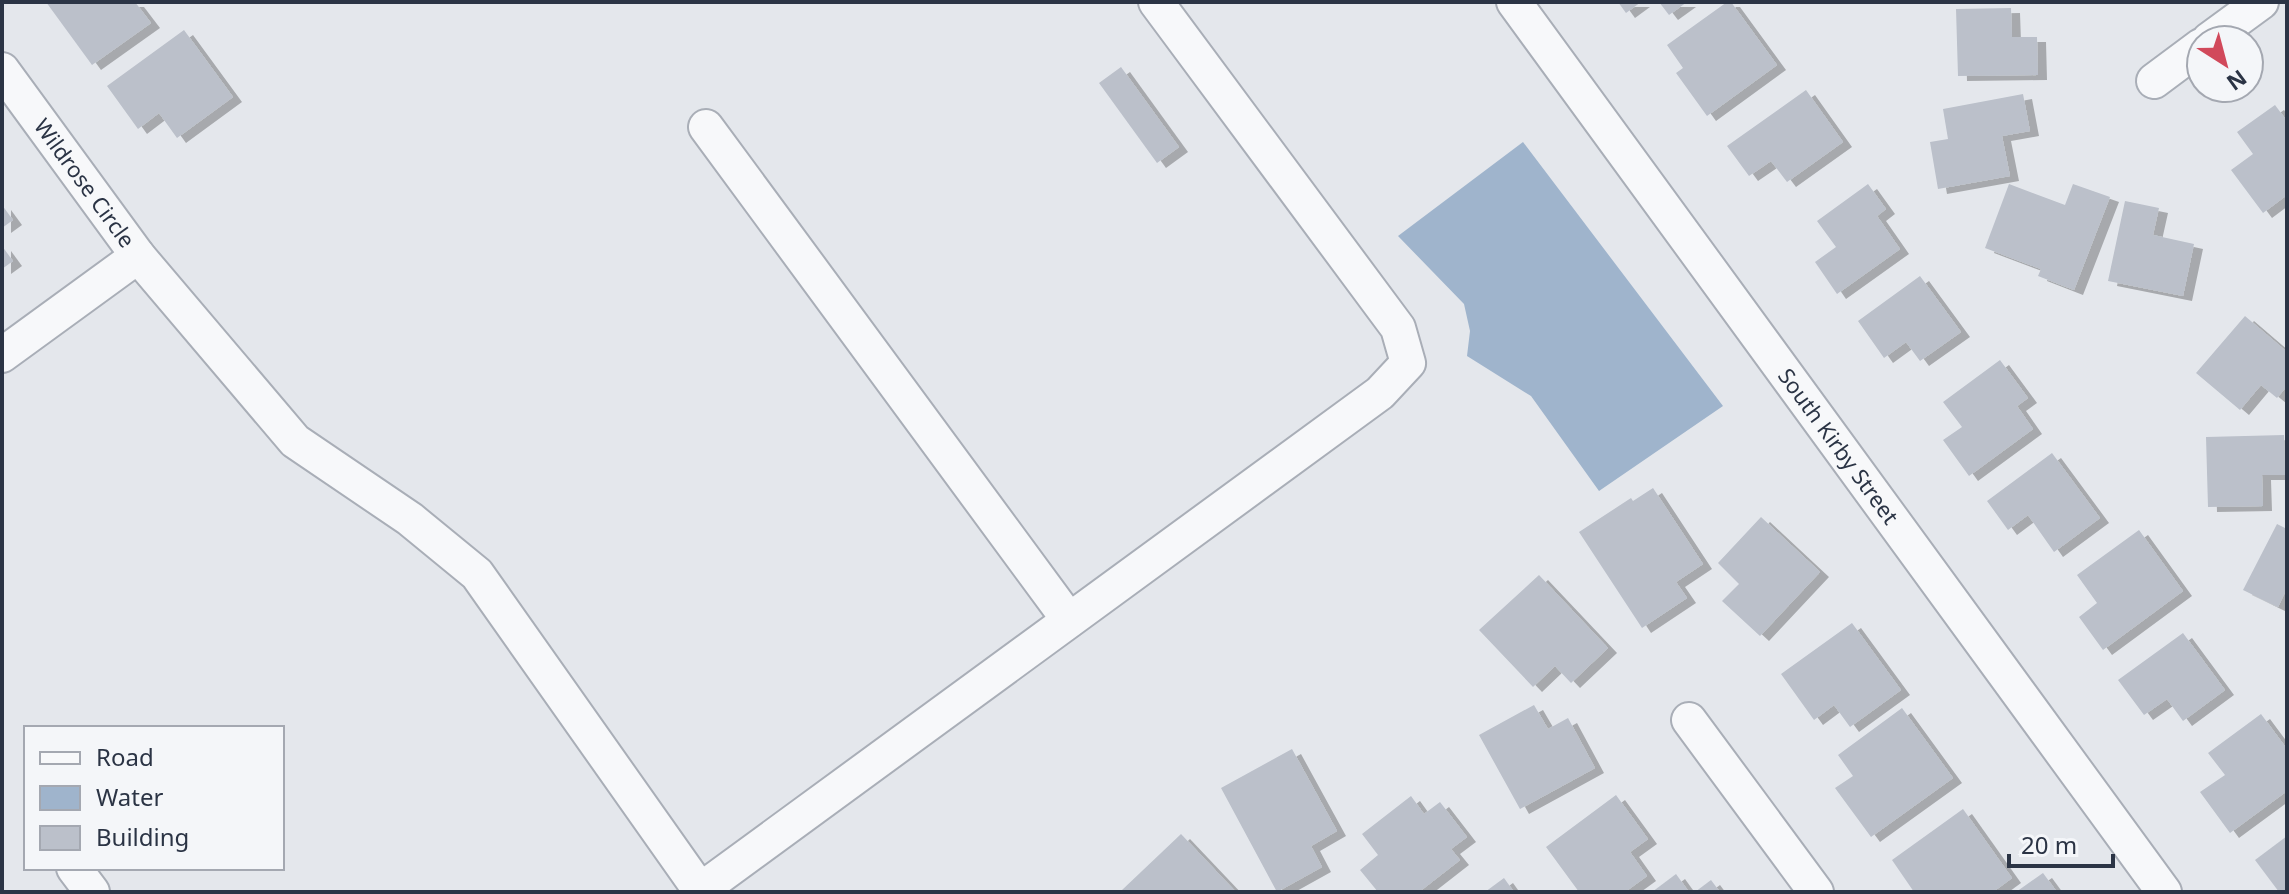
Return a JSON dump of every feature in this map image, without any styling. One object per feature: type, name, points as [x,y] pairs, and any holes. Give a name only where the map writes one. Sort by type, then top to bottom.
[{"type":"street","points":[[699,891],[1380,393],[1408,363],[1398,328],[1156,2]]},
{"type":"street","name":"South Kirby Street","points":[[1514,2],[2164,892]]},
{"type":"street","points":[[2231,24],[2261,2]]},
{"type":"street","points":[[2154,81],[2185,58]]},
{"type":"street","name":"Wildrose Circle","points":[[2,70],[138,256],[295,441],[410,519],[477,574],[699,891]]},
{"type":"street","points":[[706,127],[1069,620]]},
{"type":"street","points":[[2,355],[138,256]]},
{"type":"street","points":[[1689,720],[1816,892]]},
{"type":"street","points":[[76,870],[92,892]]},
{"type":"water","points":[[1523,142],[1723,406],[1599,491],[1531,396],[1467,356],[1470,331],[1464,304],[1398,236]]},
{"type":"building","points":[[46,2],[135,2],[151,23],[92,65]]},
{"type":"building","points":[[1618,2],[1641,2],[1626,13]]},
{"type":"building","points":[[1659,2],[1687,2],[1669,15]]},
{"type":"building","points":[[1731,2],[1777,65],[1707,116],[1676,73],[1683,68],[1667,45]]},
{"type":"building","points":[[2011,8],[2012,37],[2037,37],[2038,75],[1958,76],[1956,9]]},
{"type":"building","points":[[184,30],[233,97],[177,138],[159,113],[138,129],[107,86]]},
{"type":"building","points":[[1121,67],[1179,147],[1157,163],[1099,83]]},
{"type":"building","points":[[1806,90],[1843,142],[1787,182],[1771,161],[1749,176],[1727,146]]},
{"type":"building","points":[[2023,94],[2030,131],[2002,136],[2010,176],[1938,189],[1930,142],[1948,139],[1943,109]]},
{"type":"building","points":[[2275,105],[2287,121],[2287,195],[2263,213],[2231,170],[2253,154],[2237,132]]},
{"type":"building","points":[[1868,184],[1886,209],[1877,216],[1900,249],[1837,294],[1815,262],[1836,247],[1817,221]]},
{"type":"building","points":[[2009,184],[2065,205],[2073,184],[2110,197],[2074,290],[2038,276],[2041,269],[1985,248]]},
{"type":"building","points":[[2125,201],[2159,208],[2153,235],[2194,244],[2183,296],[2108,281]]},
{"type":"building","points":[[2,205],[13,220],[2,228]]},
{"type":"building","points":[[2,246],[13,261],[2,269]]},
{"type":"building","points":[[1920,276],[1961,332],[1920,361],[1906,342],[1884,358],[1858,321]]},
{"type":"building","points":[[2245,316],[2287,352],[2287,386],[2277,398],[2261,385],[2240,410],[2196,373]]},
{"type":"building","points":[[2000,360],[2028,398],[2017,406],[2033,429],[1969,476],[1943,440],[1962,427],[1943,402]]},
{"type":"building","points":[[2284,435],[2285,475],[2262,475],[2263,506],[2208,507],[2206,437]]},
{"type":"building","points":[[2052,453],[2100,518],[2054,552],[2028,515],[2008,530],[1987,501]]},
{"type":"building","points":[[1653,488],[1703,564],[1676,582],[1687,598],[1642,628],[1579,532],[1631,498],[1633,501]]},
{"type":"building","points":[[1761,517],[1820,572],[1760,636],[1722,601],[1739,584],[1718,563]]},
{"type":"building","points":[[2277,524],[2287,529],[2287,588],[2278,607],[2243,590]]},
{"type":"building","points":[[2139,530],[2183,591],[2103,650],[2079,617],[2097,603],[2077,575]]},
{"type":"building","points":[[1539,575],[1608,648],[1571,683],[1555,666],[1533,687],[1479,630]]},
{"type":"building","points":[[1852,623],[1901,690],[1850,727],[1834,705],[1814,720],[1781,674]]},
{"type":"building","points":[[2183,633],[2225,690],[2183,721],[2167,699],[2144,715],[2118,680]]},
{"type":"building","points":[[1534,705],[1548,729],[1568,718],[1595,768],[1520,809],[1479,735]]},
{"type":"building","points":[[1902,708],[1953,778],[1871,837],[1835,788],[1853,776],[1838,755]]},
{"type":"building","points":[[2261,714],[2287,749],[2287,791],[2230,833],[2200,792],[2225,775],[2208,753]]},
{"type":"building","points":[[1292,749],[1337,831],[1311,846],[1322,867],[1277,892],[1221,788]]},
{"type":"building","points":[[1616,795],[1648,839],[1630,852],[1647,876],[1625,892],[1579,892],[1546,847]]},
{"type":"building","points":[[1411,796],[1424,814],[1440,802],[1467,837],[1451,849],[1460,860],[1419,892],[1378,892],[1360,870],[1378,855],[1362,834]]},
{"type":"building","points":[[1963,809],[2012,878],[1993,892],[1914,892],[1892,860]]},
{"type":"building","points":[[1181,834],[1236,892],[1123,892],[1122,890]]},
{"type":"building","points":[[2287,836],[2287,892],[2279,892],[2255,860]]},
{"type":"building","points":[[2043,873],[2057,892],[2016,892]]},
{"type":"building","points":[[1676,874],[1689,892],[1652,892]]},
{"type":"building","points":[[1504,878],[1514,892],[1485,892]]},
{"type":"building","points":[[1711,880],[1720,892],[1695,892]]}]
